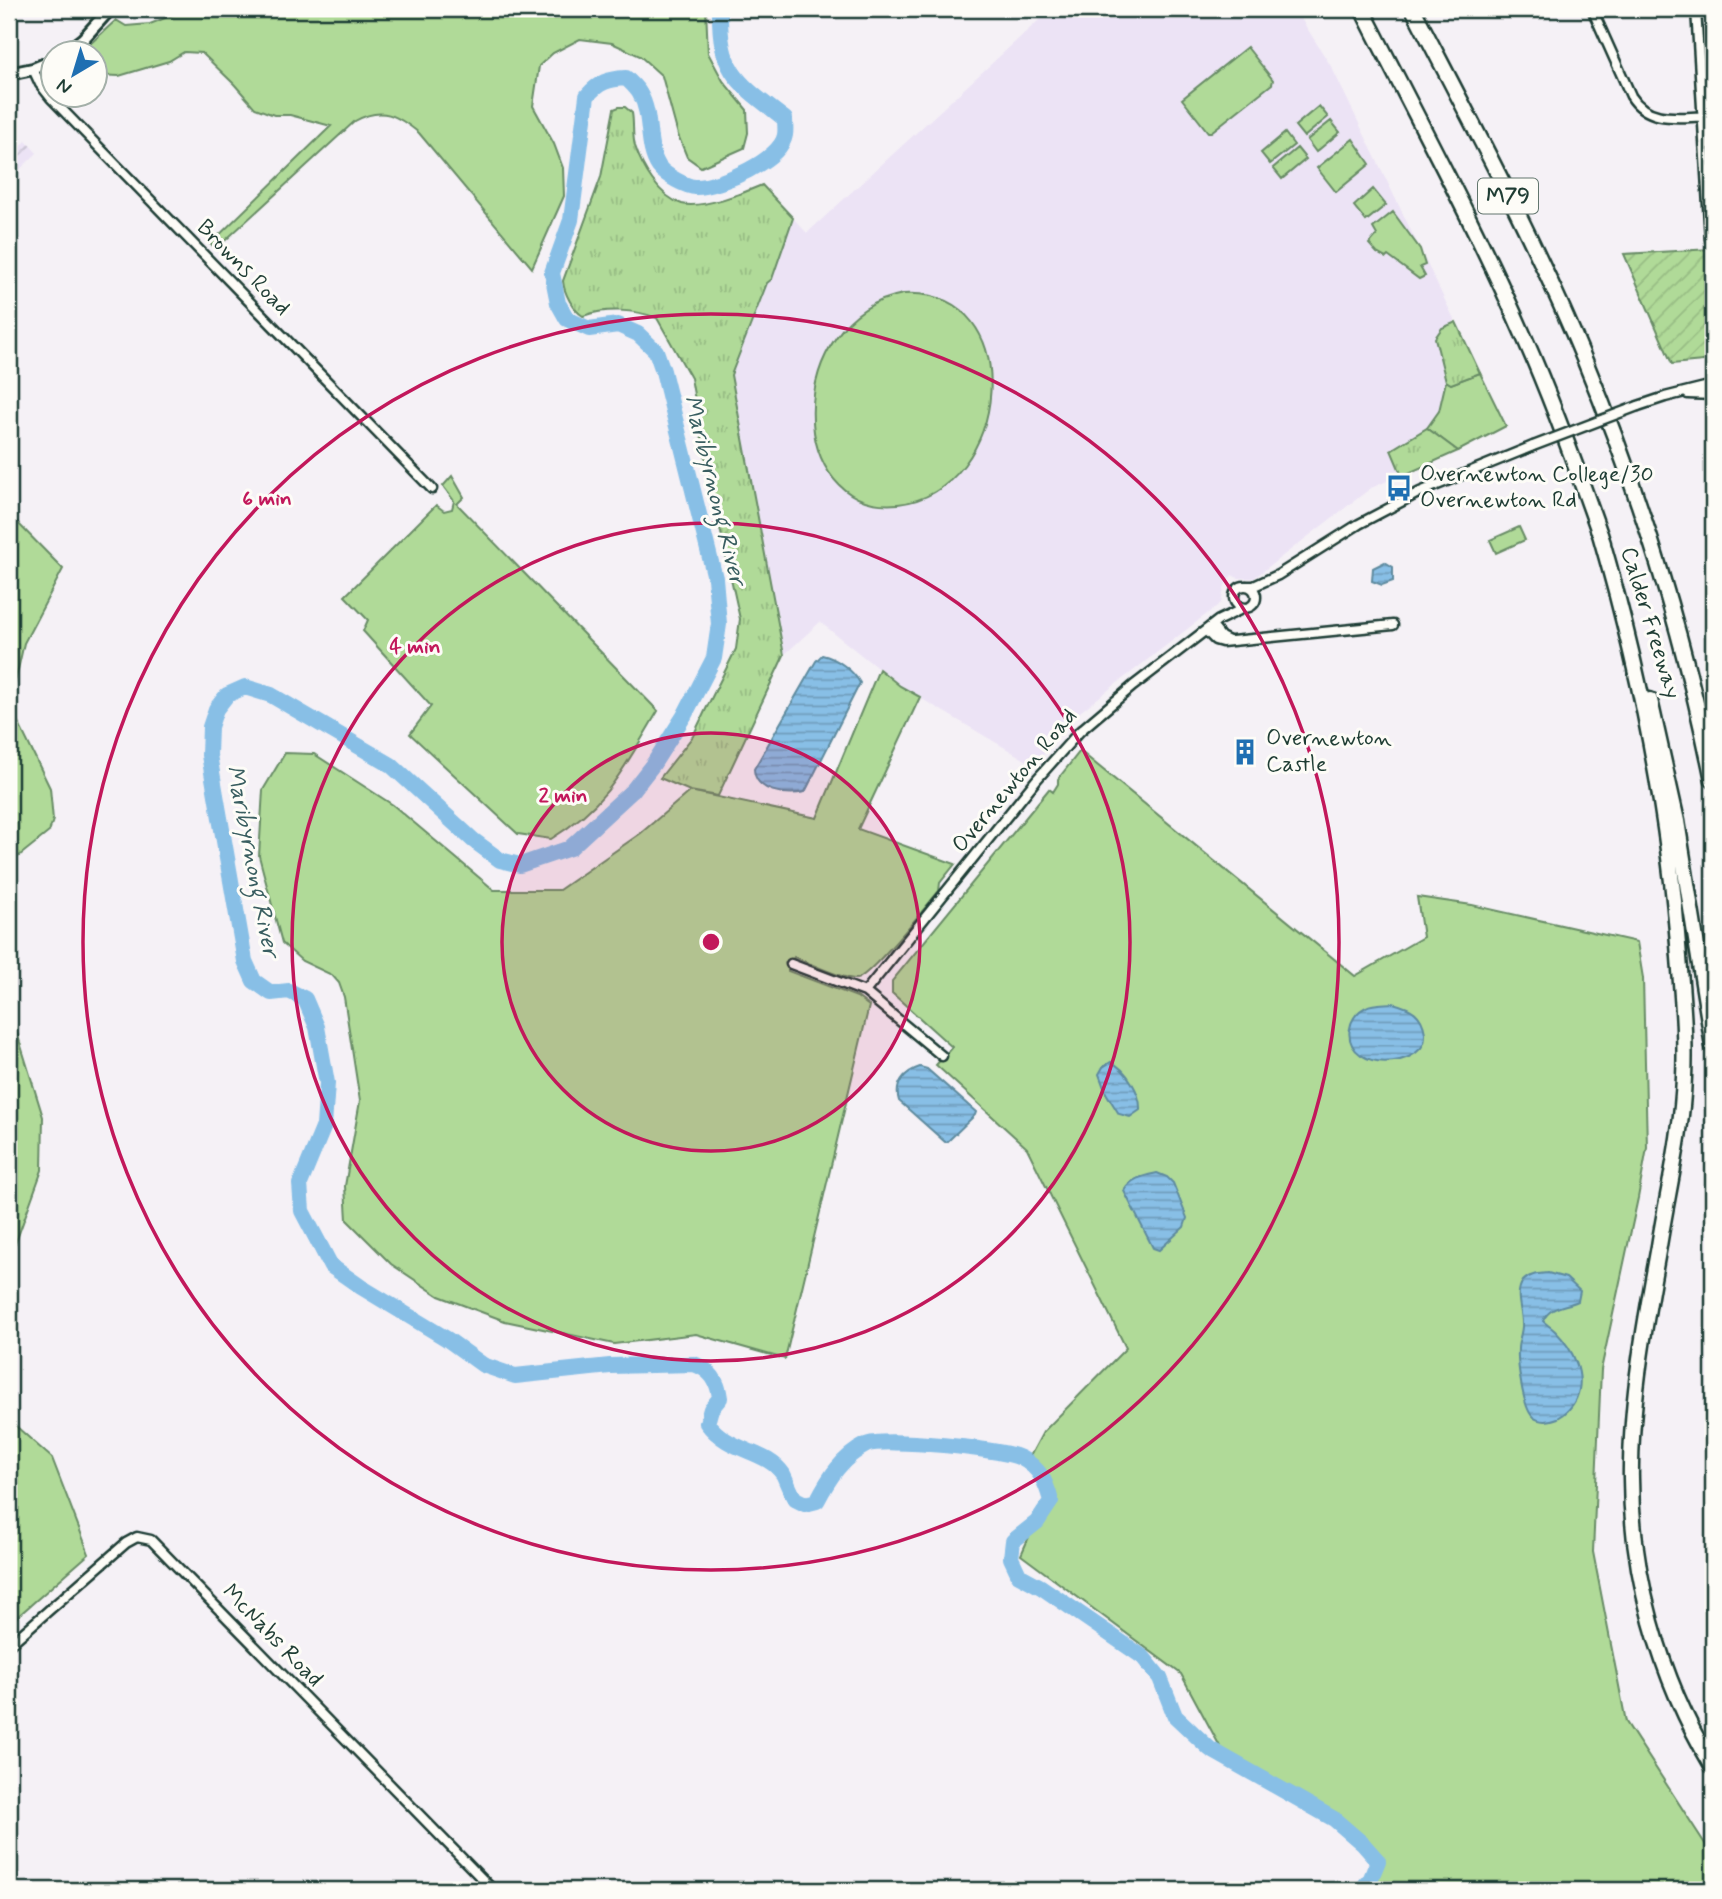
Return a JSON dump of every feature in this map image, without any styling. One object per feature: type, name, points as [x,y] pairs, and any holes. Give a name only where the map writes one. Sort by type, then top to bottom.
[{"type":"highway","name":"Calder Freeway","points":[[1362,9],[1515,317],[1555,411],[1600,534],[1628,624],[1665,765],[1713,1046]]},
{"type":"highway","name":"Calder Freeway","points":[[1413,9],[1545,270],[1600,396],[1642,512],[1671,607],[1713,780]]},
{"type":"highway","points":[[1600,534],[1638,683],[1658,790],[1674,898],[1684,1029],[1684,1078],[1679,1129],[1632,1429],[1634,1534],[1644,1594],[1662,1658],[1688,1720],[1713,1767]]},
{"type":"street","points":[[82,38],[110,9]]},
{"type":"street","points":[[1591,9],[1631,96],[1640,107],[1649,114],[1662,117],[1713,116]]},
{"type":"street","points":[[1696,9],[1710,239]]},
{"type":"street","points":[[9,74],[38,67]]},
{"type":"street","name":"Browns Road","points":[[33,69],[51,98],[432,489]]},
{"type":"street","points":[[1278,576],[1253,605],[1244,608],[1238,606],[1234,598],[1237,590],[1278,576],[1339,536],[1401,501],[1447,480],[1638,406],[1713,385]]},
{"type":"street","points":[[1678,394],[1713,395]]},
{"type":"street","points":[[1246,586],[1254,590],[1256,599]]},
{"type":"street","name":"Overnewton Road","points":[[1212,625],[1234,598]]},
{"type":"street","name":"Overnewton Road","points":[[864,992],[1073,737],[1212,625],[1244,608]]},
{"type":"street","points":[[1212,625],[1219,642],[1393,625]]},
{"type":"street","points":[[791,964],[864,992],[942,1056]]},
{"type":"street","name":"McNabs Road","points":[[9,1645],[126,1543],[137,1537],[150,1541],[493,1890]]},
{"type":"shaded area","points":[[1051,9],[1295,9],[1332,68],[1506,426],[1457,451],[1371,488],[1254,578],[1238,578],[1232,575],[1225,585],[1221,603],[1076,715],[1062,721],[1052,734],[1054,742],[1034,765],[900,686],[820,622],[784,655],[731,375],[767,283],[772,279],[793,218],[807,233]]},
{"type":"shaded area","points":[[9,136],[20,147],[26,141],[37,153],[9,180]]},
{"type":"green space","points":[[188,9],[706,9],[708,53],[723,81],[747,110],[748,133],[744,148],[701,167],[687,157],[678,135],[662,76],[640,56],[612,43],[580,39],[553,53],[539,66],[533,106],[554,144],[563,168],[564,196],[532,268],[419,133],[404,121],[381,113],[355,121],[217,248],[210,244],[331,126],[290,115],[274,115],[255,108],[202,53],[184,52],[169,61],[119,76],[108,76],[108,38],[97,38],[116,20],[126,26],[150,24]]},
{"type":"green space","points":[[1247,47],[1273,80],[1272,84],[1208,132],[1182,99]]},
{"type":"green space","points":[[1319,106],[1328,117],[1304,137],[1295,126]]},
{"type":"green space","points":[[625,107],[632,113],[635,146],[642,163],[666,195],[682,204],[700,204],[734,196],[762,185],[793,218],[772,279],[767,283],[731,375],[784,655],[718,796],[690,791],[660,778],[693,736],[736,649],[740,619],[710,483],[691,378],[657,318],[620,311],[583,316],[570,301],[563,281],[601,177],[614,109]]},
{"type":"green space","points":[[1331,121],[1340,132],[1316,152],[1307,140]]},
{"type":"green space","points":[[1285,133],[1294,145],[1270,164],[1261,153]]},
{"type":"green space","points":[[1353,139],[1370,164],[1336,192],[1317,168]]},
{"type":"green space","points":[[1297,148],[1306,159],[1282,179],[1273,168]]},
{"type":"green space","points":[[1373,189],[1386,205],[1366,221],[1354,206]]},
{"type":"green space","points":[[1393,212],[1420,249],[1425,265],[1420,267],[1425,276],[1419,279],[1388,256],[1386,258],[1377,253],[1369,244],[1377,235],[1373,228]]},
{"type":"green space","points":[[1711,249],[1713,360],[1672,364],[1624,254]]},
{"type":"green space","points":[[903,294],[944,300],[972,322],[987,354],[990,392],[983,430],[964,465],[936,491],[898,504],[861,499],[834,479],[818,448],[813,412],[819,373],[836,338],[864,310]]},
{"type":"green space","points":[[1456,322],[1480,373],[1451,384],[1446,381],[1435,338],[1442,328]]},
{"type":"green space","points":[[1480,373],[1506,426],[1458,451],[1427,428],[1439,411],[1446,381],[1451,384]]},
{"type":"green space","points":[[1427,428],[1458,451],[1402,476],[1391,450]]},
{"type":"green space","points":[[452,476],[464,497],[457,504],[658,711],[624,767],[601,798],[571,826],[551,839],[518,834],[410,734],[431,706],[363,631],[368,620],[345,596],[436,505],[444,511],[452,509],[454,501],[443,486]]},
{"type":"green space","points":[[9,514],[63,569],[24,643],[12,696],[16,718],[50,788],[53,820],[49,832],[9,864]]},
{"type":"green space","points":[[1519,527],[1525,540],[1496,553],[1490,540]]},
{"type":"green space","points":[[879,669],[900,686],[920,697],[858,829],[955,864],[940,883],[939,891],[863,976],[856,979],[844,977],[794,957],[788,971],[857,997],[869,1006],[785,1359],[696,1334],[614,1344],[505,1321],[439,1296],[391,1264],[347,1220],[345,1186],[360,1101],[344,997],[339,983],[332,975],[302,961],[282,943],[259,856],[263,790],[285,753],[314,754],[393,805],[494,890],[559,890],[641,833],[690,791],[817,818]]},
{"type":"green space","points":[[1080,751],[1355,976],[1423,937],[1417,897],[1472,905],[1637,942],[1643,978],[1647,1148],[1601,1370],[1593,1552],[1626,1722],[1713,1856],[1713,1890],[1377,1890],[1370,1843],[1223,1752],[1181,1674],[1021,1555],[1052,1485],[1039,1463],[1028,1460],[1043,1432],[1126,1348],[1027,1148],[936,1065],[952,1047],[892,993],[892,981],[1049,789],[1053,792],[1058,779]]},
{"type":"green space","points":[[9,1007],[43,1117],[42,1170],[9,1261]]},
{"type":"green space","points":[[9,1420],[52,1458],[89,1554],[9,1624]]},
{"type":"water","points":[[1385,562],[1393,567],[1393,581],[1382,585],[1372,581],[1373,568]]},
{"type":"water","points":[[822,655],[844,665],[860,683],[805,792],[773,791],[760,783],[754,769]]},
{"type":"water","points":[[1393,1003],[1410,1009],[1418,1016],[1425,1033],[1422,1046],[1401,1060],[1375,1061],[1361,1055],[1355,1050],[1350,1037],[1351,1023],[1360,1011],[1369,1006]]},
{"type":"water","points":[[1111,1062],[1127,1076],[1138,1096],[1140,1110],[1130,1117],[1119,1114],[1106,1093],[1099,1074],[1103,1067]]},
{"type":"water","points":[[920,1067],[927,1069],[976,1112],[947,1142],[899,1101],[898,1089],[902,1079]]},
{"type":"water","points":[[1157,1173],[1173,1183],[1187,1218],[1184,1227],[1159,1250],[1153,1248],[1124,1191],[1134,1180]]},
{"type":"water","points":[[1548,1273],[1566,1278],[1580,1291],[1578,1301],[1549,1312],[1543,1321],[1567,1345],[1576,1362],[1580,1381],[1576,1399],[1569,1410],[1558,1418],[1545,1421],[1536,1419],[1529,1412],[1521,1385],[1518,1356],[1522,1326],[1519,1296],[1520,1286],[1525,1279]]},
{"type":"waterway","name":"Maribyrnong River","points":[[720,9],[723,48],[727,62],[743,85],[785,119],[785,135],[781,144],[773,154],[734,177],[707,186],[687,185],[659,167],[652,150],[644,103],[636,88],[626,78],[600,84],[587,96],[571,220],[552,273],[558,303],[567,319],[589,329],[618,325],[638,334],[656,351],[715,578],[719,624],[714,658],[684,716],[654,763],[633,790],[570,848],[520,865],[500,860],[473,840],[391,765],[271,695],[245,687],[227,695],[216,709],[210,727],[209,755],[245,961],[254,981],[271,993],[289,991],[305,999],[317,1027],[327,1083],[324,1126],[300,1184],[302,1211],[331,1266],[447,1339],[483,1365],[515,1376],[610,1366],[700,1366],[713,1377],[720,1398],[711,1409],[707,1423],[726,1440],[776,1466],[795,1499],[805,1504],[817,1501],[831,1476],[843,1462],[866,1445],[895,1442],[969,1448],[1010,1455],[1028,1462],[1041,1476],[1051,1501],[1037,1522],[1013,1541],[1011,1558],[1019,1575],[1041,1587],[1143,1657],[1160,1678],[1175,1716],[1210,1749],[1334,1819],[1363,1844],[1378,1861],[1371,1878],[1361,1890]]},
{"type":"place","name":"Overnewton College/30 Overnewton Rd","points":[[1399,488]]},
{"type":"place","name":"Overnewton Castle","points":[[1245,752]]}]
